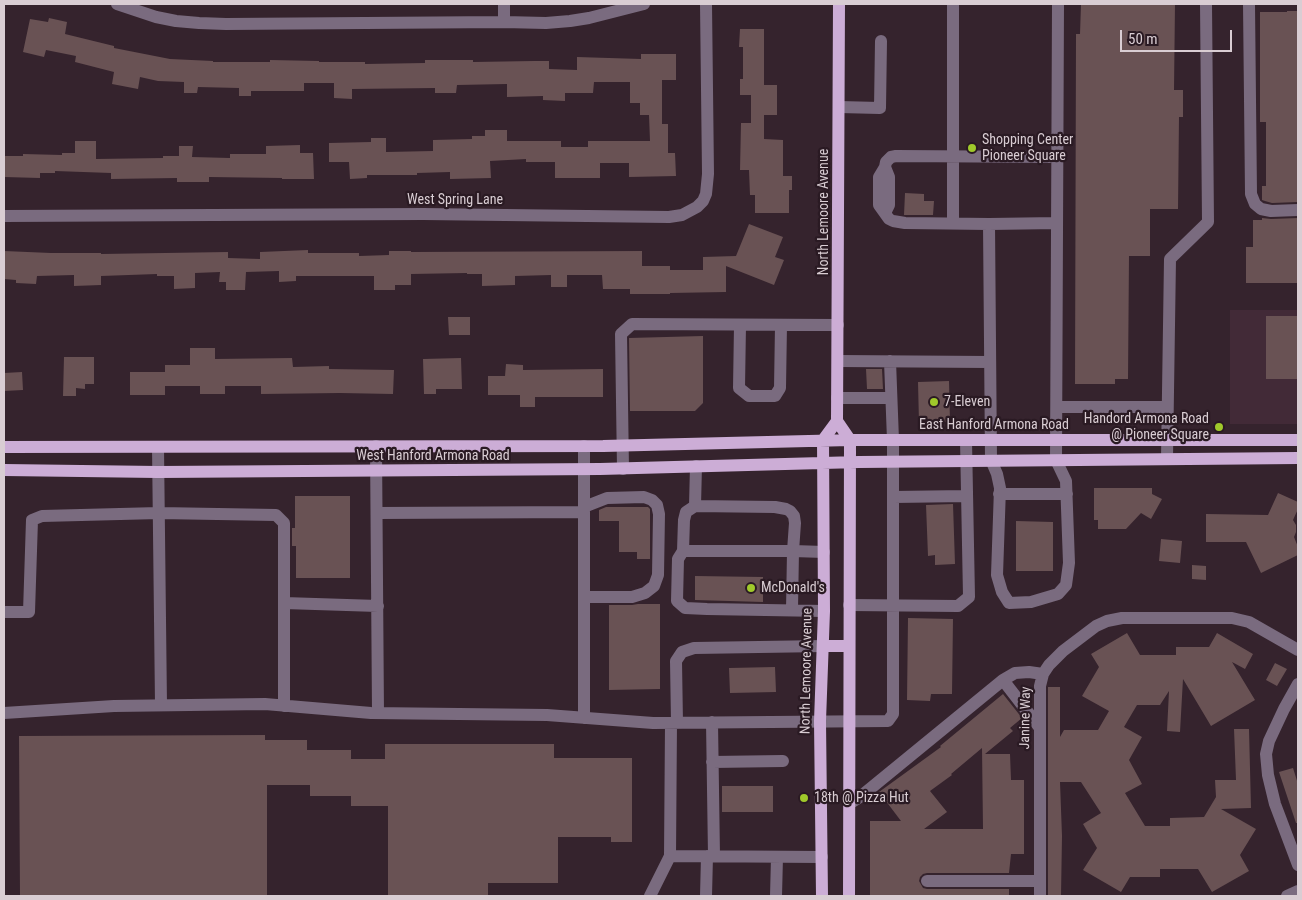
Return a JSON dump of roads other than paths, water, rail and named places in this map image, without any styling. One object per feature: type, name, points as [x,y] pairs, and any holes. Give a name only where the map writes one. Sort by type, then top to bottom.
[{"type":"main road","name":"North Lemoore Avenue","points":[[837,421],[839,4]]},
{"type":"main road","points":[[817,440],[837,421],[850,440],[856,462],[848,646],[848,896]]},
{"type":"main road","name":"North Lemoore Avenue","points":[[817,440],[824,463],[824,646],[820,721],[822,896]]},
{"type":"main road","name":"West Hanford Armona Road","points":[[4,447],[622,446],[817,440]]},
{"type":"main road","name":"East Hanford Armona Road","points":[[817,440],[1298,440]]},
{"type":"main road","points":[[696,466],[697,443]]},
{"type":"main road","points":[[856,462],[1298,458]]},
{"type":"main road","name":"West Hanford Armona Road","points":[[4,470],[158,472],[584,470],[856,462]]},
{"type":"main road","points":[[824,646],[848,646]]},
{"type":"street","points":[[117,4],[156,17],[199,23],[546,23],[570,21],[644,4]]},
{"type":"street","points":[[504,4],[504,22]]},
{"type":"street","name":"West Spring Lane","points":[[4,216],[433,214],[669,217],[682,215],[698,207],[703,202],[706,194],[708,174],[706,4]]},
{"type":"street","points":[[953,4],[953,224]]},
{"type":"street","points":[[989,224],[991,460],[997,474],[999,494],[997,576],[1002,592],[1009,602],[1031,602],[1058,594],[1066,585],[1069,563],[1066,481],[1056,460],[1058,4]]},
{"type":"street","points":[[1167,458],[1170,259],[1208,222],[1206,4]]},
{"type":"street","points":[[1249,4],[1251,194],[1255,204],[1262,209],[1271,211],[1298,210]]},
{"type":"street","points":[[839,108],[880,108],[880,41]]},
{"type":"street","points":[[1057,157],[896,156],[887,160],[885,167],[890,177],[890,205],[885,213],[893,222],[906,224],[1057,224]]},
{"type":"street","points":[[623,469],[621,334],[632,324],[838,325]]},
{"type":"street","points":[[740,325],[739,388],[749,396],[776,396],[780,388],[781,325]]},
{"type":"street","points":[[838,361],[990,362]]},
{"type":"street","points":[[4,713],[108,706],[265,704],[378,713],[547,715],[654,723],[888,720],[893,714],[893,440],[890,361]]},
{"type":"street","points":[[837,398],[892,398]]},
{"type":"street","points":[[1056,407],[1167,407]]},
{"type":"street","points":[[849,605],[958,606],[969,597],[966,440]]},
{"type":"street","points":[[376,446],[378,713]]},
{"type":"street","points":[[584,446],[584,718]]},
{"type":"street","points":[[158,447],[161,706]]},
{"type":"street","points":[[695,506],[696,466]]},
{"type":"street","points":[[999,494],[1067,494]]},
{"type":"street","points":[[893,496],[967,496]]},
{"type":"street","points":[[377,513],[584,509],[607,498],[644,497],[652,500],[657,505],[659,514],[658,575],[654,586],[645,594],[632,597],[584,597]]},
{"type":"street","points":[[792,610],[794,516],[790,511],[775,507],[695,506],[686,512],[684,516],[684,551],[678,559],[677,601],[686,608],[824,611]]},
{"type":"street","points":[[4,612],[29,612],[32,520],[42,516],[159,513],[276,515],[284,523],[284,706]]},
{"type":"street","points":[[684,551],[824,552]]},
{"type":"street","points":[[284,603],[378,606]]},
{"type":"street","name":"Janine Way","points":[[1040,896],[1040,686],[1043,674],[1063,651],[1096,626],[1107,621],[1122,618],[1232,618],[1249,622],[1298,650]]},
{"type":"street","points":[[650,896],[670,856],[676,661],[682,652],[694,648],[824,646]]},
{"type":"street","points":[[849,804],[1003,680],[1015,673],[1043,674]]},
{"type":"street","points":[[1003,680],[1040,728]]},
{"type":"street","points":[[1298,684],[1269,741],[1266,754],[1268,775],[1275,804],[1298,865]]},
{"type":"street","points":[[706,896],[710,856],[712,722]]},
{"type":"street","points":[[712,762],[783,761]]},
{"type":"street","points":[[670,856],[822,857]]},
{"type":"street","points":[[776,896],[777,857]]},
{"type":"street","points":[[927,881],[1040,881]]},
{"type":"street","points":[[1287,896],[1298,891]]},
{"type":"place","name":"Shopping Center Pioneer Square","points":[[972,148]]},
{"type":"place","name":"7-Eleven","points":[[934,402]]},
{"type":"place","name":"Handord Armona Road @ Pioneer Square","points":[[1219,427]]},
{"type":"place","name":"McDonald's","points":[[751,588]]},
{"type":"place","name":"18th @ Pizza Hut","points":[[804,798]]}]
